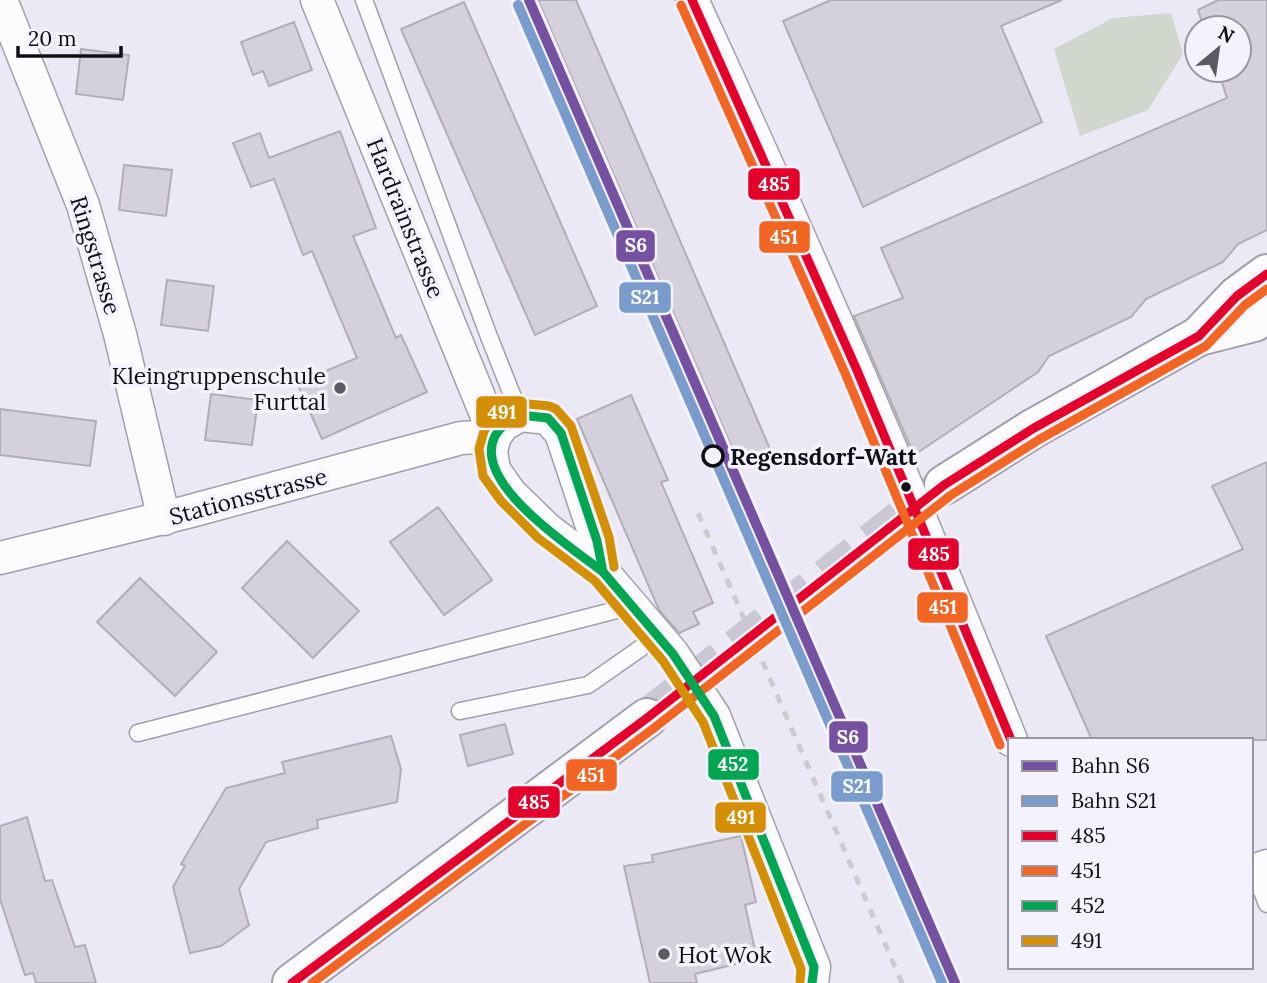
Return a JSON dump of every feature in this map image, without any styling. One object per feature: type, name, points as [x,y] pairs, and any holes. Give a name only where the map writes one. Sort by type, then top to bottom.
[{"type":"main road","points":[[1199,335],[1237,296],[1267,274]]},
{"type":"main road","points":[[944,485],[1034,428],[1199,335],[1254,322],[1267,314]]},
{"type":"main road","points":[[292,983],[647,718]]},
{"type":"street","name":"Ringstrasse","points":[[1,0],[83,205],[120,334],[164,519]]},
{"type":"street","name":"Hardrainstrasse","points":[[317,0],[495,436],[491,451],[494,470],[510,494],[548,529],[603,572],[673,654],[714,716],[814,967],[812,983]]},
{"type":"street","points":[[692,0],[746,117],[883,433],[1010,738]]},
{"type":"street","name":"Hardrainstrasse","points":[[520,415],[548,418],[561,433],[597,541],[603,572]]},
{"type":"street","points":[[495,436],[503,425],[520,415]]},
{"type":"street","name":"Stationsstrasse","points":[[0,558],[164,519],[461,438],[495,436]]},
{"type":"lane","points":[[364,0],[520,415]]},
{"type":"lane","points":[[138,733],[632,606]]},
{"type":"lane","points":[[460,710],[588,685],[658,636]]},
{"type":"lane","points":[[1257,870],[1267,904]]},
{"type":"shaded area","points":[[1171,13],[1183,54],[1148,110],[1080,136],[1054,49],[1113,18]]},
{"type":"building","points":[[538,0],[576,0],[770,449],[739,464]]},
{"type":"building","points":[[831,0],[1062,0],[1001,26],[1042,122],[863,207],[783,21]]},
{"type":"building","points":[[1218,0],[1267,0],[1267,230],[1238,244],[1223,262],[1146,299],[1131,317],[1049,356],[1038,372],[914,455],[854,316],[903,298],[881,248],[1227,98],[1222,84],[1253,84],[1253,14],[1199,14],[1198,10]]},
{"type":"building","points":[[464,2],[597,306],[535,335],[401,29]]},
{"type":"building","points":[[294,22],[312,70],[269,86],[263,71],[253,75],[241,42]]},
{"type":"building","points":[[81,49],[129,55],[123,100],[76,94]]},
{"type":"building","points":[[340,131],[376,228],[353,236],[396,338],[401,335],[427,392],[322,439],[297,383],[357,358],[312,251],[303,255],[274,179],[251,187],[233,143],[260,133],[269,158]]},
{"type":"building","points":[[124,165],[172,170],[166,216],[119,210]]},
{"type":"building","points":[[167,280],[214,286],[208,331],[161,325]]},
{"type":"building","points":[[211,394],[258,400],[252,445],[205,440]]},
{"type":"building","points":[[631,395],[668,480],[661,482],[713,603],[693,612],[699,624],[679,633],[659,610],[577,419]]},
{"type":"building","points":[[0,409],[96,421],[90,466],[0,455]]},
{"type":"building","points":[[1267,462],[1267,740],[1091,738],[1046,636],[1243,549],[1212,486]]},
{"type":"building","points":[[438,507],[492,580],[444,615],[390,542]]},
{"type":"building","points":[[287,541],[359,611],[313,658],[242,588]]},
{"type":"building","points":[[140,578],[217,652],[175,696],[97,622]]},
{"type":"building","points":[[505,724],[513,754],[468,766],[460,735]]},
{"type":"building","points":[[391,736],[401,769],[397,802],[317,820],[318,828],[266,842],[239,889],[249,925],[221,946],[190,953],[173,887],[185,866],[181,864],[226,788],[285,773],[282,762]]},
{"type":"building","points":[[27,817],[45,881],[52,880],[75,947],[85,945],[96,983],[36,983],[33,973],[25,975],[0,899],[0,826]]},
{"type":"building","points":[[741,836],[756,902],[745,905],[757,959],[695,974],[697,983],[650,983],[624,866],[653,862],[652,855]]},
{"type":"tunnel","points":[[647,718],[943,486]]},
{"type":"railway","points":[[698,513],[902,983]]},
{"type":"rail line","name":"S6","points":[[529,0],[955,983]]},
{"type":"rail line","name":"S21","points":[[518,5],[942,983]]},
{"type":"transit line","name":"485","points":[[692,0],[856,368],[1010,738]]},
{"type":"transit line","name":"451","points":[[681,5],[845,373],[1000,745]]},
{"type":"transit line","name":"485","points":[[292,983],[647,718],[944,485],[1034,428],[1199,336],[1237,296],[1267,274]]},
{"type":"transit line","name":"451","points":[[312,983],[654,728],[951,495],[1040,439],[1206,346],[1245,305],[1267,289]]},
{"type":"transit line","name":"491","points":[[614,567],[609,537],[571,426],[556,409],[549,406],[518,403],[496,415],[484,431],[479,449],[483,476],[501,501],[538,538],[595,581],[663,661],[703,722],[801,969],[800,981]]},
{"type":"transit line","name":"452","points":[[520,415],[548,418],[561,433],[597,541],[603,572],[528,512],[497,474],[491,454],[495,436],[503,426],[520,415]]},
{"type":"transit line","name":"452","points":[[603,572],[673,654],[714,716],[814,967],[812,983]]},
{"type":"place","name":"Kleingruppenschule Furttal","points":[[340,388]]},
{"type":"place","name":"Regensdorf-Watt","points":[[713,456]]},
{"type":"place","name":"Hot Wok","points":[[664,954]]}]
